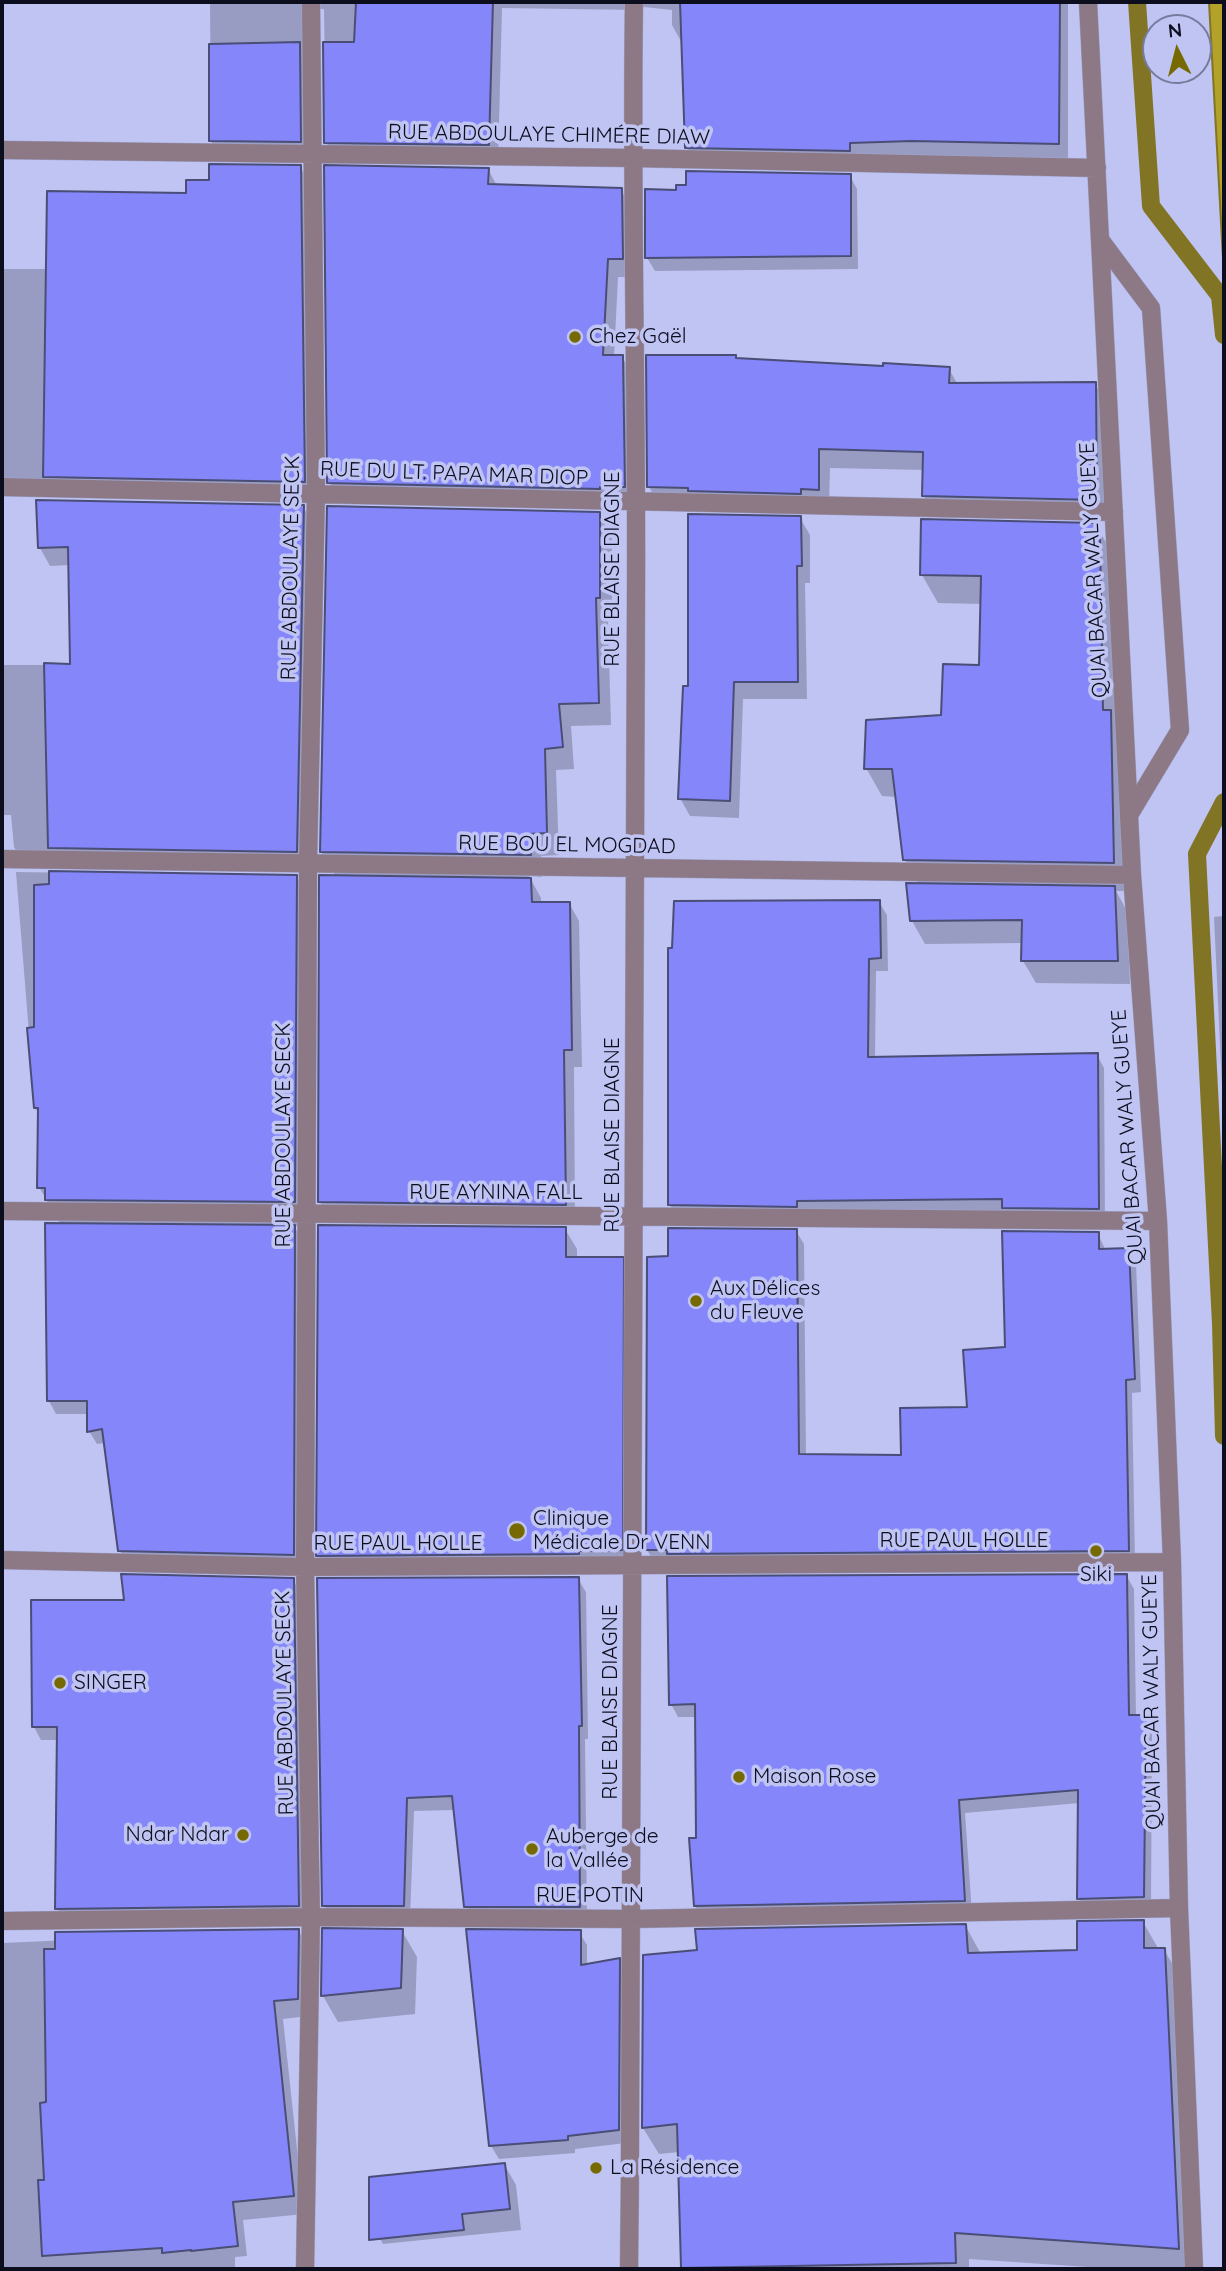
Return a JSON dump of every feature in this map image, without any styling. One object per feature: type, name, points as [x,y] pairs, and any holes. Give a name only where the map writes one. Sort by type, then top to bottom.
[{"type":"street","name":"RUE ABDOULAYE SECK","points":[[305,2269],[311,1917],[305,1567],[308,864],[316,493],[311,2]]},
{"type":"street","name":"RUE BLAISE DIAGNE","points":[[629,2269],[633,1919],[636,869],[632,158],[634,2]]},
{"type":"street","name":"QUAI BACAR WALY GUEYE","points":[[1088,2],[1132,875],[1158,1221],[1171,1562],[1179,1908],[1194,2269]]},
{"type":"street","name":"RUE ABDOULAYE CHIMÉRE DIAW","points":[[2,149],[1097,168]]},
{"type":"street","points":[[1101,241],[1151,308],[1180,730],[1129,815]]},
{"type":"street","name":"RUE DU LT. PAPA MAR DIOP","points":[[2,487],[1114,512]]},
{"type":"street","name":"RUE BOU EL MOGDAD","points":[[2,859],[1132,875]]},
{"type":"street","name":"RUE AYNINA FALL","points":[[2,1212],[1158,1221]]},
{"type":"street","name":"RUE PAUL HOLLE","points":[[2,1560],[305,1567],[1171,1562]]},
{"type":"street","name":"RUE POTIN","points":[[2,1921],[311,1917],[633,1919],[1179,1908]]},
{"type":"shaded area","points":[[1209,2],[1224,2],[1224,277],[1212,14],[1210,14]]},
{"type":"building","points":[[356,2],[493,2],[489,145],[324,143],[323,42],[354,42]]},
{"type":"building","points":[[680,2],[1060,2],[1059,144],[912,141],[850,143],[850,151],[685,148]]},
{"type":"building","points":[[300,42],[301,142],[209,141],[209,44]]},
{"type":"building","points":[[209,164],[301,165],[305,482],[43,477],[47,191],[186,193],[186,180],[209,180]]},
{"type":"building","points":[[324,165],[489,168],[488,184],[622,188],[623,259],[608,259],[603,355],[623,355],[625,487],[600,489],[327,483]]},
{"type":"building","points":[[686,171],[851,174],[851,256],[645,258],[645,189],[676,190],[676,185],[686,185]]},
{"type":"building","points":[[646,355],[736,355],[736,358],[950,367],[949,383],[1096,382],[1097,500],[922,496],[923,452],[819,449],[819,490],[801,489],[801,494],[688,491],[688,488],[647,487]]},
{"type":"building","points":[[36,500],[304,505],[297,852],[48,848],[44,663],[70,664],[68,547],[38,548]]},
{"type":"building","points":[[327,506],[600,512],[600,598],[596,598],[599,703],[559,704],[563,747],[545,749],[547,833],[530,834],[531,855],[320,852]]},
{"type":"building","points":[[688,514],[801,516],[802,566],[797,566],[798,682],[734,682],[730,801],[678,799],[683,686],[688,686]]},
{"type":"building","points":[[921,519],[1097,523],[1097,538],[1100,538],[1103,710],[1111,710],[1114,863],[903,860],[892,769],[864,769],[866,720],[941,715],[943,664],[979,665],[981,576],[920,575]]},
{"type":"building","points":[[49,871],[297,875],[295,1202],[45,1200],[45,1188],[37,1188],[38,1108],[34,1108],[27,1028],[34,1027],[34,885],[49,884]]},
{"type":"building","points":[[319,875],[531,878],[532,902],[570,902],[572,1050],[564,1050],[566,1205],[318,1202]]},
{"type":"building","points":[[906,883],[1115,886],[1118,961],[1021,961],[1022,920],[910,921]]},
{"type":"building","points":[[880,900],[881,958],[869,959],[868,1057],[1098,1053],[1099,1209],[1002,1208],[1002,1199],[797,1201],[797,1207],[668,1205],[668,948],[672,948],[674,901]]},
{"type":"building","points":[[45,1223],[295,1225],[294,1555],[118,1551],[102,1429],[87,1432],[87,1401],[47,1401]]},
{"type":"building","points":[[318,1225],[566,1227],[566,1257],[624,1257],[623,1550],[579,1551],[579,1554],[316,1556]]},
{"type":"building","points":[[668,1228],[797,1229],[799,1454],[901,1455],[900,1408],[967,1407],[963,1350],[1005,1347],[1002,1231],[1099,1232],[1099,1249],[1129,1248],[1135,1379],[1126,1380],[1129,1551],[667,1554],[667,1550],[646,1550],[647,1257],[668,1256]]},
{"type":"building","points":[[121,1574],[294,1578],[299,1906],[55,1909],[57,1727],[32,1727],[31,1600],[124,1600]]},
{"type":"building","points":[[1127,1574],[1129,1715],[1146,1715],[1144,1897],[1077,1899],[1078,1790],[959,1800],[965,1901],[694,1906],[689,1838],[696,1838],[695,1704],[669,1705],[667,1576]]},
{"type":"building","points":[[579,1577],[582,1726],[579,1726],[580,1907],[464,1907],[452,1796],[407,1798],[404,1906],[322,1906],[317,1578]]},
{"type":"building","points":[[1144,1920],[1144,1948],[1165,1948],[1179,2249],[955,2233],[956,2263],[681,2268],[677,2124],[642,2128],[643,1955],[697,1950],[695,1929],[966,1924],[968,1953],[1077,1950],[1077,1921]]},
{"type":"building","points":[[322,1928],[403,1929],[401,1988],[321,1996]]},
{"type":"building","points":[[299,1929],[298,1999],[274,2001],[294,2196],[233,2202],[238,2246],[162,2253],[162,2248],[42,2256],[38,2180],[44,2180],[40,2103],[46,2102],[44,1949],[55,1949],[55,1932]]},
{"type":"building","points":[[466,1929],[581,1930],[581,1965],[620,1958],[619,2130],[568,2136],[568,2140],[489,2146]]},
{"type":"building","points":[[505,2163],[510,2209],[462,2214],[464,2230],[369,2240],[369,2177]]},
{"type":"waterway","points":[[1137,2],[1151,206],[1220,296],[1224,335]]},
{"type":"waterway","points":[[1224,802],[1197,854],[1221,1324],[1224,1436]]},
{"type":"place","name":"Chez Gaël","points":[[575,337]]},
{"type":"place","name":"Aux Délices du Fleuve","points":[[696,1301]]},
{"type":"place","name":"Clinique Médicale Dr VENN","points":[[517,1531]]},
{"type":"place","name":"Siki","points":[[1096,1551]]},
{"type":"place","name":"SINGER","points":[[60,1683]]},
{"type":"place","name":"Maison Rose","points":[[739,1777]]},
{"type":"place","name":"Ndar Ndar","points":[[243,1835]]},
{"type":"place","name":"Auberge de la Vallée","points":[[532,1849]]},
{"type":"place","name":"La Résidence","points":[[596,2168]]}]
